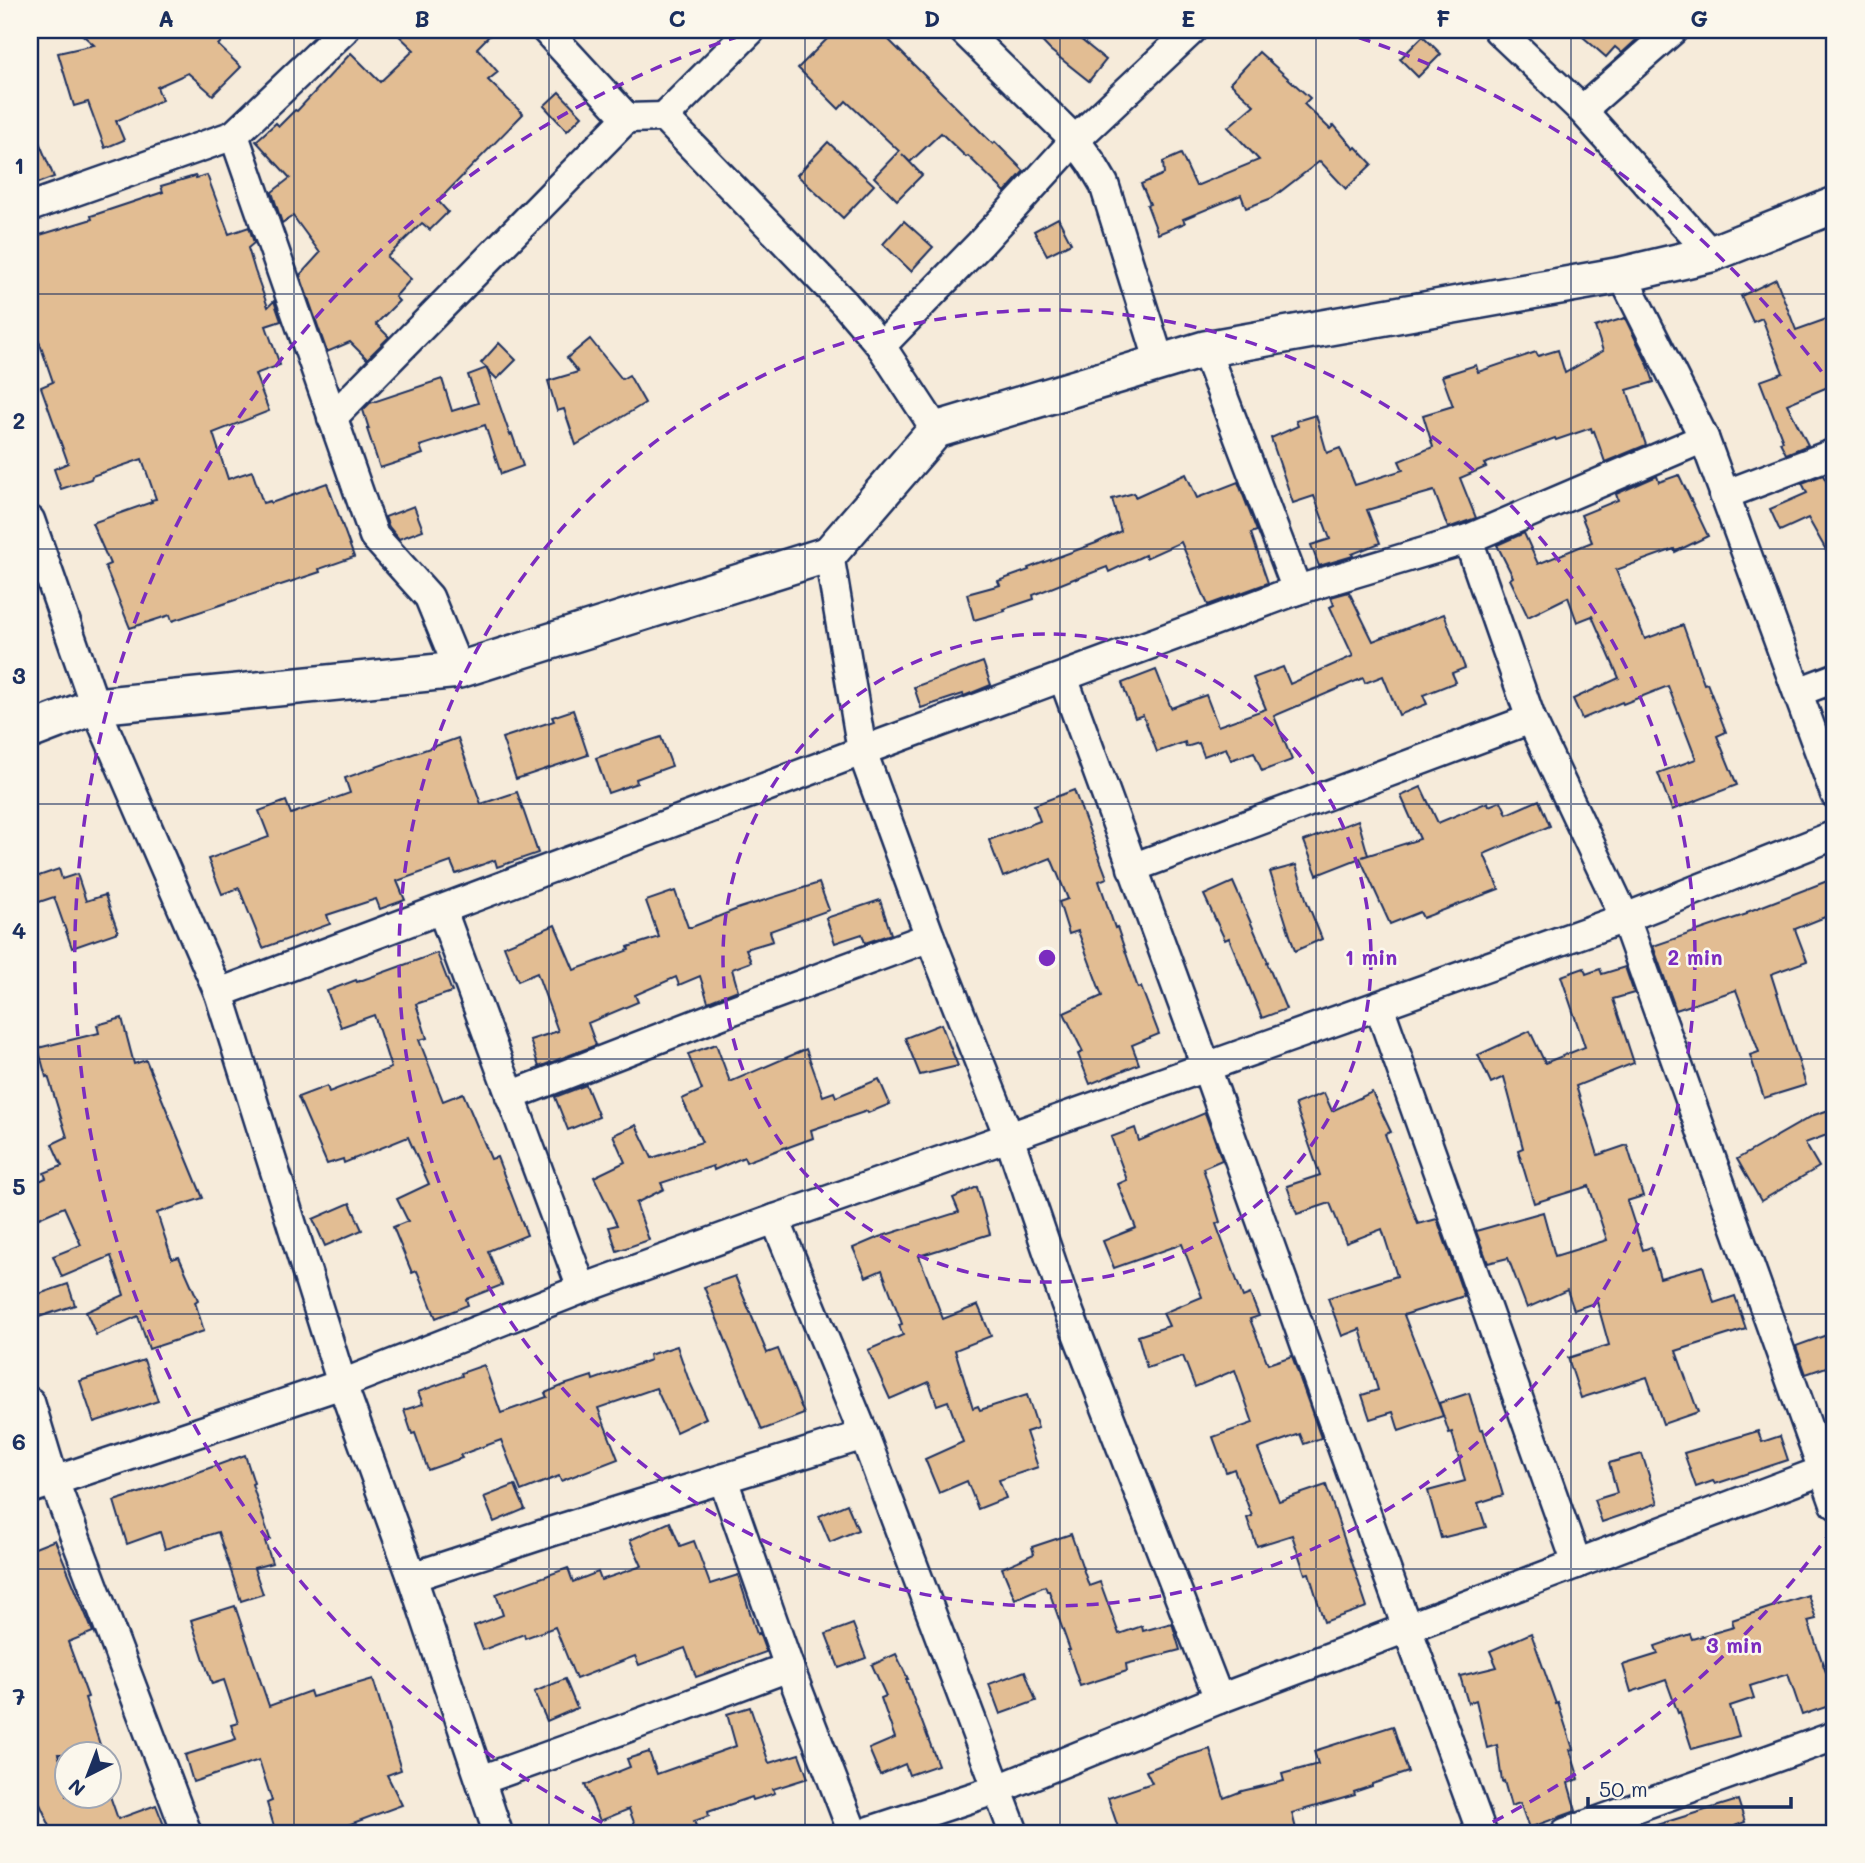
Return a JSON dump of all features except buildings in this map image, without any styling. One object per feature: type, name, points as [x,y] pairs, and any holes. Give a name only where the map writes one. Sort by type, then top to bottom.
[{"type":"street","points":[[30,207],[234,135],[344,30]]},
{"type":"street","points":[[546,30],[626,118]]},
{"type":"street","points":[[331,418],[626,118],[664,117],[751,30]]},
{"type":"street","points":[[963,30],[1075,140],[1091,162],[1104,184],[1160,363]]},
{"type":"street","points":[[881,346],[980,244],[1075,140],[1192,30]]},
{"type":"street","points":[[1498,30],[1582,110],[1711,254]]},
{"type":"street","points":[[1582,110],[1673,30]]},
{"type":"street","points":[[664,117],[845,304],[881,346],[936,430]]},
{"type":"street","points":[[234,135],[374,536],[429,597],[459,670]]},
{"type":"street","points":[[30,731],[95,706],[459,670],[829,554],[936,430],[1205,349],[1622,275],[1711,254],[1835,205]]},
{"type":"street","points":[[1622,275],[1704,438],[1835,794]]},
{"type":"street","points":[[1205,349],[1297,590]]},
{"type":"street","points":[[219,993],[1297,590],[1468,539],[1704,438]]},
{"type":"street","points":[[1724,495],[1835,453]]},
{"type":"street","points":[[30,520],[95,706],[219,993],[342,1384],[498,1833]]},
{"type":"street","points":[[1468,539],[1531,719],[1625,918],[1830,1468],[1835,1504]]},
{"type":"street","points":[[829,554],[862,751],[930,936],[1009,1137],[1065,1302],[1219,1699]]},
{"type":"street","points":[[1063,677],[1482,1833]]},
{"type":"street","points":[[1798,692],[1835,678]]},
{"type":"street","points":[[1132,868],[1531,719]]},
{"type":"street","points":[[42,1485],[342,1384],[582,1289],[1625,918],[1835,835]]},
{"type":"street","points":[[442,910],[582,1289]]},
{"type":"street","points":[[510,1096],[930,936]]},
{"type":"street","points":[[1379,1006],[1577,1564]]},
{"type":"street","points":[[775,1219],[864,1435],[1014,1833]]},
{"type":"street","points":[[30,1402],[42,1485],[187,1833]]},
{"type":"street","points":[[411,1577],[864,1435]]},
{"type":"street","points":[[864,1833],[998,1789],[1219,1699],[1830,1468]]},
{"type":"street","points":[[723,1479],[789,1667],[853,1833]]},
{"type":"street","points":[[481,1780],[789,1667]]},
{"type":"street","points":[[1565,1833],[1835,1736]]}]
